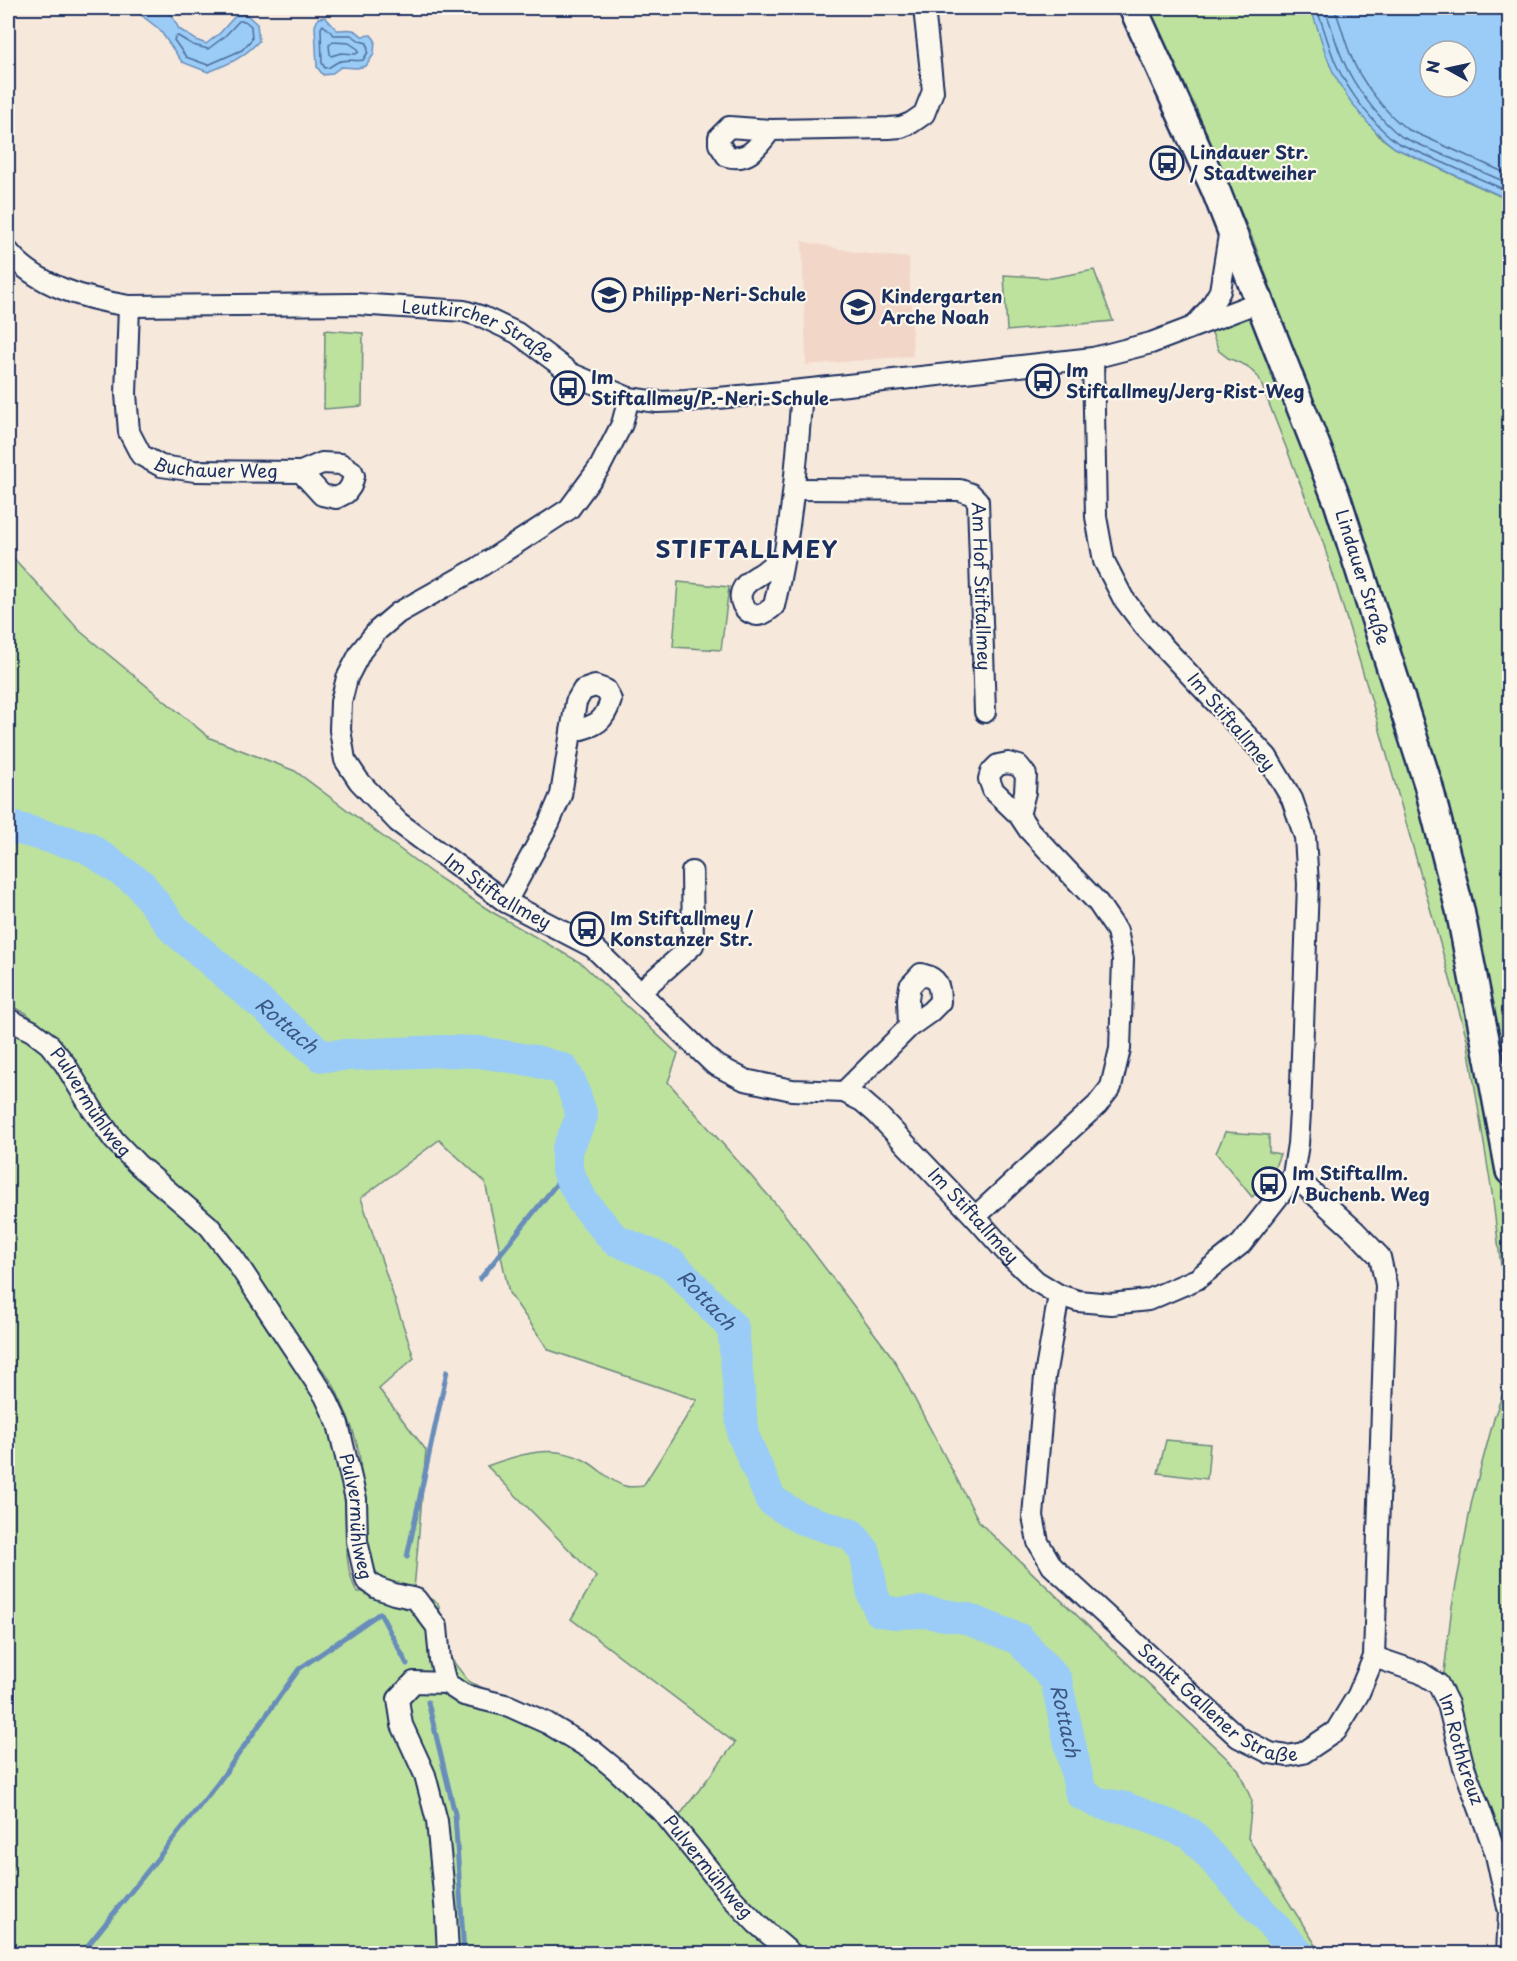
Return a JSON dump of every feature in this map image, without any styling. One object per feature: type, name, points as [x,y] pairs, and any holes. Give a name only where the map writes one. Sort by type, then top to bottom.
[{"type":"main road","name":"Lindauer Straße","points":[[1133,8],[1216,191],[1338,502],[1428,784],[1460,910],[1509,1171]]},
{"type":"street","points":[[771,130],[901,127],[924,114],[933,91],[924,8]]},
{"type":"street","points":[[1196,325],[1220,291],[1230,228]]},
{"type":"street","name":"Leutkircher Straße","points":[[8,251],[32,274],[42,279],[99,301],[129,306],[356,304],[464,311],[517,333],[573,374],[629,399],[657,402],[802,390],[1093,358],[1150,343],[1259,302]]},
{"type":"street","name":"Buchauer Weg","points":[[129,306],[126,394],[129,432],[141,454],[161,466],[195,471],[301,472]]},
{"type":"street","name":"Im Stiftallmey","points":[[629,399],[622,424],[600,466],[569,509],[478,568],[398,613],[378,630],[361,651],[347,678],[341,702],[340,730],[345,760],[359,782],[398,822],[506,902],[592,947],[714,1064],[745,1080],[792,1090],[844,1092],[862,1101],[1036,1281],[1059,1295],[1078,1301],[1111,1304],[1148,1300],[1197,1279],[1241,1244],[1293,1175],[1300,1112],[1308,884],[1305,837],[1292,798],[1267,758],[1145,627],[1124,598],[1104,561],[1096,517],[1093,358]]},
{"type":"street","points":[[785,555],[795,489],[802,390]]},
{"type":"street","name":"Am Hof Stiftallmey","points":[[795,489],[960,490],[971,494],[978,501],[985,712]]},
{"type":"street","points":[[506,902],[549,823],[561,795],[571,732]]},
{"type":"street","points":[[975,1217],[1097,1105],[1111,1087],[1120,1049],[1123,959],[1117,931],[1098,903],[1029,830],[1019,815]]},
{"type":"street","points":[[640,992],[693,945],[692,872]]},
{"type":"street","name":"Pulvermühlweg","points":[[8,1019],[32,1031],[49,1044],[65,1064],[92,1110],[114,1140],[137,1164],[209,1226],[235,1260],[325,1396],[338,1424],[356,1499],[357,1541],[366,1580],[377,1588],[416,1599],[437,1628],[440,1660],[446,1683],[464,1695],[509,1706],[547,1723],[592,1750],[664,1814],[732,1898],[792,1953]]},
{"type":"street","points":[[844,1092],[909,1028]]},
{"type":"street","name":"Sankt Gallener Straße","points":[[1059,1295],[1045,1376],[1033,1516],[1038,1542],[1052,1566],[1238,1737],[1270,1753],[1287,1756],[1303,1753],[1336,1731],[1358,1695],[1374,1658],[1386,1285],[1380,1257],[1293,1175]]},
{"type":"street","name":"Im Rothkreuz","points":[[1374,1658],[1421,1673],[1438,1684],[1448,1704],[1463,1764],[1495,1851],[1509,1911],[1507,1953]]},
{"type":"street","points":[[446,1683],[414,1682],[398,1699],[402,1725],[425,1775],[437,1821],[448,1953]]},
{"type":"shaded area","name":"Kindergarten Arche Noah","points":[[802,241],[860,253],[909,258],[913,356],[806,365]]},
{"type":"green space","points":[[1149,8],[1310,8],[1366,119],[1380,137],[1395,148],[1502,197],[1509,198],[1509,1125],[1349,498],[1253,240],[1195,106]]},
{"type":"green space","points":[[1094,270],[1113,321],[1007,331],[1004,275],[1051,278]]},
{"type":"green space","points":[[1251,314],[1281,388],[1324,508],[1418,787],[1487,1086],[1509,1219],[1509,1331],[1492,1193],[1467,1039],[1372,702],[1323,542],[1259,378],[1247,366],[1228,358],[1219,351],[1210,328]]},
{"type":"green space","points":[[325,330],[363,333],[362,406],[324,409]]},
{"type":"green space","points":[[8,552],[81,632],[210,738],[295,771],[433,874],[492,912],[581,963],[678,1054],[668,1082],[782,1211],[893,1358],[980,1523],[1238,1769],[1252,1801],[1248,1838],[1321,1953],[798,1953],[760,1921],[676,1820],[735,1743],[571,1619],[596,1577],[487,1466],[524,1454],[561,1452],[586,1461],[620,1484],[629,1487],[643,1486],[697,1400],[549,1350],[509,1293],[485,1182],[439,1140],[361,1198],[414,1358],[379,1389],[426,1450],[414,1590],[438,1603],[449,1656],[469,1682],[513,1701],[611,1771],[786,1953],[8,1953],[8,1025],[30,1036],[204,1230],[318,1398],[335,1446],[344,1496],[347,1557],[357,1592],[410,1590],[388,1585],[378,1574],[371,1560],[366,1543],[359,1453],[345,1410],[333,1384],[213,1222],[120,1135],[54,1039],[26,1013],[8,1005]]},
{"type":"green space","points":[[678,582],[729,587],[721,650],[673,647]]},
{"type":"green space","points":[[1225,1132],[1269,1135],[1269,1152],[1280,1154],[1268,1184],[1252,1197],[1216,1153]]},
{"type":"green space","points":[[1509,1377],[1509,1899],[1443,1681],[1452,1606],[1472,1500],[1495,1415]]},
{"type":"green space","points":[[1166,1440],[1210,1444],[1207,1479],[1158,1473]]},
{"type":"water","points":[[132,8],[168,8],[179,29],[206,44],[220,33],[236,15],[247,15],[257,24],[259,41],[235,60],[208,72],[182,62],[159,29]]},
{"type":"water","points":[[1310,8],[1509,8],[1509,198],[1395,148],[1367,122],[1349,99],[1327,58]]},
{"type":"water","points":[[325,17],[337,30],[353,30],[362,36],[371,35],[375,40],[374,54],[366,66],[341,67],[331,74],[323,75],[317,67],[315,26],[318,18]]},
{"type":"waterway","name":"Rottach","points":[[8,826],[87,847],[140,884],[174,929],[322,1056],[444,1051],[479,1052],[535,1061],[563,1069],[571,1083],[582,1116],[567,1151],[567,1171],[583,1202],[614,1239],[672,1264],[733,1328],[743,1435],[771,1500],[800,1518],[852,1535],[865,1552],[873,1595],[880,1611],[925,1612],[965,1618],[1019,1639],[1056,1680],[1081,1794],[1099,1803],[1126,1808],[1191,1834],[1299,1954]]},
{"type":"waterway","points":[[480,1279],[567,1171]]},
{"type":"waterway","points":[[407,1557],[447,1371]]},
{"type":"waterway","points":[[81,1954],[218,1783],[299,1669],[380,1613],[407,1664]]},
{"type":"waterway","points":[[428,1702],[455,1814],[464,1954]]},
{"type":"place","name":"Lindauer Str. / Stadtweiher","points":[[1167,163]]},
{"type":"place","name":"Philipp-Neri-Schule","points":[[609,295]]},
{"type":"place","name":"Kindergarten Arche Noah","points":[[858,307]]},
{"type":"place","name":"Im Stiftallmey/Jerg-Rist-Weg","points":[[1043,381]]},
{"type":"place","name":"Im Stiftallmey/P.-Neri-Schule","points":[[568,388]]},
{"type":"place","name":"Im Stiftallmey / Konstanzer Str.","points":[[587,929]]},
{"type":"place","name":"Im Stiftallm. / Buchenb. Weg","points":[[1269,1184]]},
{"type":"district","name":"STIFTALLMEY","points":[[747,550]]}]
